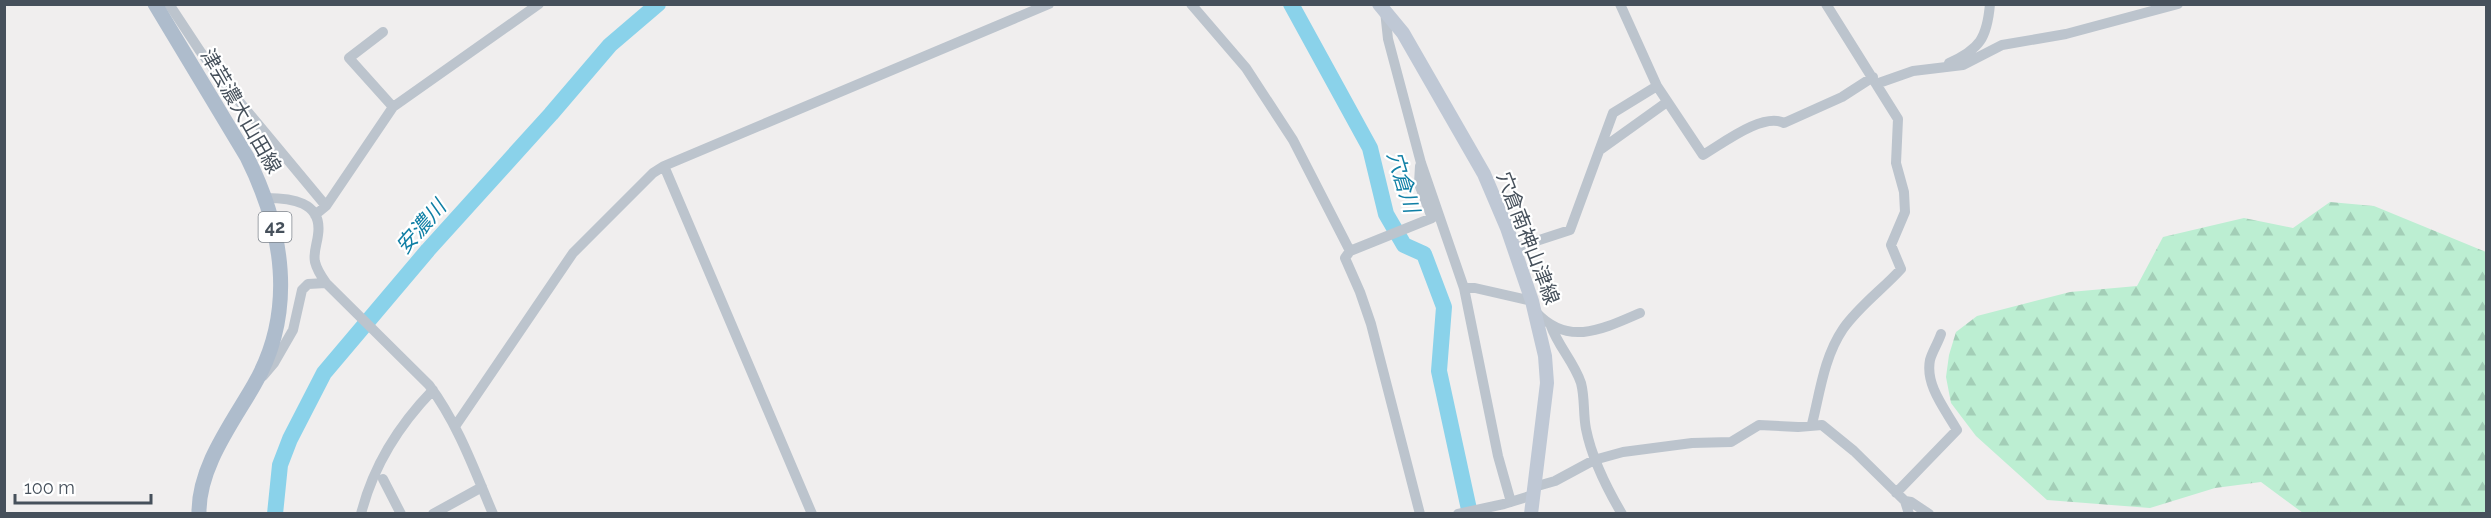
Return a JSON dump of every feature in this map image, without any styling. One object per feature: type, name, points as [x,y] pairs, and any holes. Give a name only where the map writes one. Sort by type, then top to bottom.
[{"type":"main road","name":"津芸濃大山田線","points":[[155,4],[194,55],[247,157],[266,198],[278,249],[280,299],[272,344],[255,383],[218,446],[203,490],[200,513]]},
{"type":"main road","name":"穴倉南神山津線","points":[[1382,8],[1403,33],[1484,174],[1515,248],[1534,307],[1545,356],[1546,383],[1531,513]]},
{"type":"street","points":[[169,4],[194,55],[290,161],[326,206]]},
{"type":"street","points":[[317,218],[393,107],[539,4]]},
{"type":"street","points":[[456,425],[573,253],[653,173],[664,166],[1049,4]]},
{"type":"street","points":[[1191,4],[1246,68],[1293,140],[1353,250]]},
{"type":"street","points":[[1620,4],[1657,86],[1703,155],[1756,125],[1773,120],[1784,123],[1842,98],[1874,81],[1913,71],[1954,67],[1971,62],[2002,45],[2066,34],[2178,4]]},
{"type":"street","points":[[1812,424],[1826,363],[1839,335],[1857,312],[1901,269],[1891,245],[1905,212],[1904,192],[1896,163],[1899,119],[1826,4]]},
{"type":"street","points":[[1941,67],[1971,51],[1980,43],[1987,29],[1990,4]]},
{"type":"street","points":[[1382,8],[1421,163],[1464,288],[1479,351],[1507,503]]},
{"type":"street","points":[[383,32],[349,58],[393,107]]},
{"type":"street","points":[[1515,248],[1570,230],[1613,113],[1657,86]]},
{"type":"street","points":[[1600,150],[1667,102]]},
{"type":"street","points":[[1420,513],[1371,324],[1345,258],[1353,250],[1432,218],[1419,184],[1421,163]]},
{"type":"street","points":[[664,166],[812,513]]},
{"type":"street","points":[[266,198],[294,199],[303,203],[317,218],[319,230],[315,261],[326,283],[431,387],[456,425],[493,513]]},
{"type":"street","points":[[255,383],[268,371],[289,338],[302,290],[308,285],[326,283]]},
{"type":"street","points":[[1464,288],[1475,288],[1534,307],[1551,326],[1580,382],[1584,396],[1586,428],[1594,460],[1622,513]]},
{"type":"street","points":[[1551,326],[1564,332],[1581,333],[1640,313]]},
{"type":"street","points":[[1896,493],[1957,430],[1935,393],[1930,379],[1931,357],[1941,334]]},
{"type":"street","points":[[361,513],[373,476],[385,451],[431,387]]},
{"type":"street","points":[[1458,513],[1507,503],[1594,460],[1640,449],[1692,443],[1731,442],[1759,425],[1798,428],[1812,424],[1822,425],[1831,430],[1905,501],[1909,513]]},
{"type":"street","points":[[383,479],[401,513]]},
{"type":"street","points":[[433,513],[482,487]]},
{"type":"street","points":[[1905,501],[1929,513]]},
{"type":"green space","points":[[2330,202],[2374,206],[2486,252],[2486,513],[2303,513],[2261,482],[2215,488],[2150,508],[2047,500],[1976,436],[1951,403],[1946,377],[1949,355],[1956,332],[1977,316],[2070,292],[2137,286],[2163,237],[2244,218],[2293,228]]},
{"type":"waterway","name":"安濃川","points":[[275,514],[280,465],[290,439],[324,373],[428,250],[610,45],[658,4]]},
{"type":"waterway","name":"穴倉川","points":[[1291,4],[1370,148],[1386,214],[1404,245],[1424,254],[1444,307],[1439,371],[1470,514]]}]
